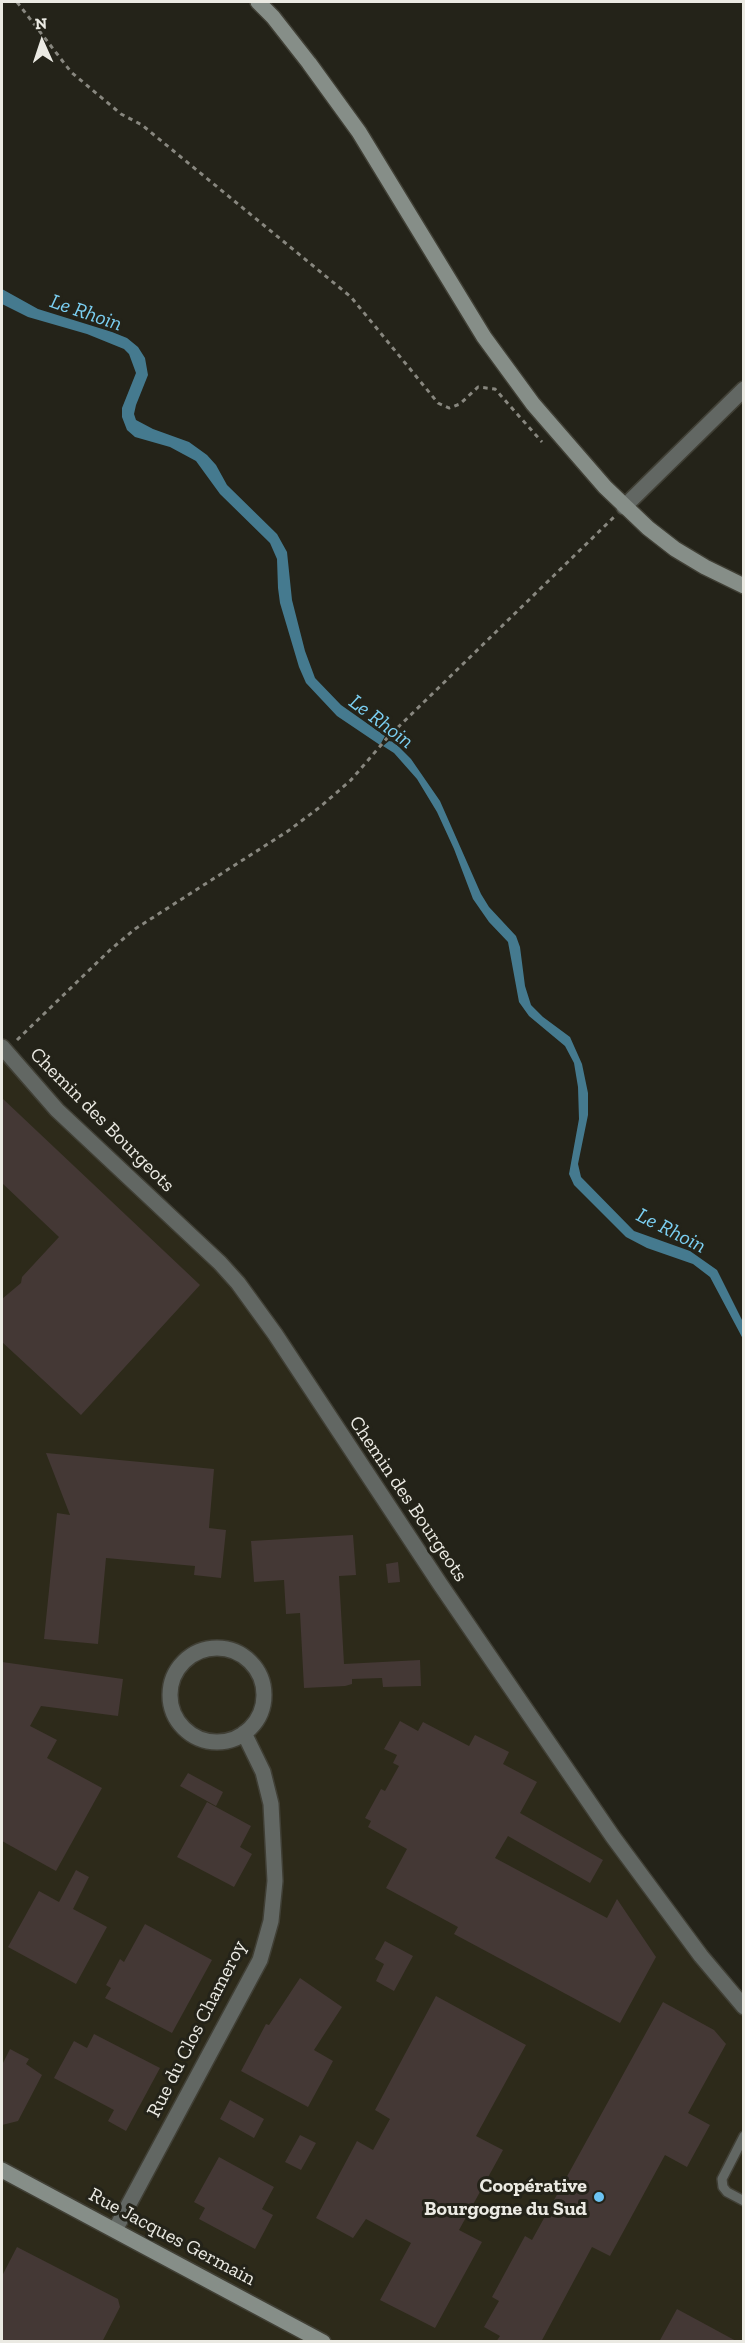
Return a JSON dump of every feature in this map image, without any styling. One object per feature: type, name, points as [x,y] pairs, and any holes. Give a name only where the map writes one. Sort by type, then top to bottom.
[{"type":"street","points":[[258,2],[302,54],[359,132],[484,337],[507,370],[585,466],[624,507],[675,549],[705,567],[744,585]]},
{"type":"street","points":[[624,507],[744,389]]},
{"type":"street","name":"Chemin des Bourgeots","points":[[3,1049],[57,1110],[220,1263],[238,1283],[613,1838],[701,1956],[744,2007]]},
{"type":"street","points":[[222,1649],[243,1656],[258,1673],[263,1684],[263,1706],[259,1716],[244,1733],[234,1739],[212,1742],[191,1734],[182,1726],[172,1707],[171,1685],[182,1665],[190,1657],[200,1652],[222,1649]]},
{"type":"street","name":"Rue du Clos Chameroy","points":[[115,2230],[260,1960],[271,1921],[275,1881],[271,1804],[263,1772],[244,1733]]},
{"type":"street","name":"Rue Jacques Germain","points":[[2,2169],[323,2342]]},
{"type":"lane","points":[[744,2136],[722,2179],[723,2187],[727,2192],[744,2200]]},
{"type":"path","points":[[17,2],[71,72],[121,114],[142,125],[351,297],[438,403],[449,408],[460,404],[478,387],[495,389],[549,449]]},
{"type":"path","points":[[3,1049],[135,929],[288,831],[351,780],[388,737],[624,507]]},
{"type":"shaded area","points":[[2,1044],[57,1100],[231,1265],[561,1753],[658,1888],[743,1997],[743,2341],[2,2341]]},
{"type":"water","points":[[2,289],[38,309],[112,332],[127,338],[138,347],[145,358],[148,375],[136,405],[134,414],[136,420],[189,442],[207,455],[216,465],[227,485],[277,534],[287,552],[292,600],[305,651],[315,678],[341,705],[385,736],[380,745],[337,716],[306,683],[280,603],[277,559],[270,543],[220,494],[196,461],[170,447],[135,437],[127,430],[122,417],[122,408],[136,373],[129,354],[124,349],[87,334],[28,317],[2,304]]},
{"type":"water","points":[[389,741],[394,742],[411,759],[440,801],[481,894],[489,907],[516,936],[520,947],[525,986],[531,1005],[570,1037],[582,1064],[588,1093],[588,1115],[578,1164],[581,1177],[634,1231],[690,1251],[717,1270],[743,1322],[743,1339],[710,1277],[693,1264],[647,1248],[626,1237],[574,1185],[569,1174],[579,1119],[578,1087],[574,1063],[565,1046],[529,1016],[519,1002],[508,942],[489,922],[473,899],[437,812],[417,779],[394,753],[383,746]]},
{"type":"building","points":[[2,1098],[200,1285],[81,1415],[2,1342],[2,1299],[21,1283],[22,1277],[59,1237],[2,1183]]},
{"type":"building","points":[[46,1453],[214,1469],[209,1528],[226,1530],[221,1578],[194,1575],[195,1566],[106,1558],[98,1644],[44,1639],[57,1513],[70,1515]]},
{"type":"building","points":[[353,1535],[356,1575],[339,1576],[344,1664],[420,1660],[421,1686],[383,1687],[382,1678],[352,1679],[352,1684],[345,1686],[304,1688],[300,1613],[286,1614],[284,1580],[254,1582],[251,1541]]},
{"type":"building","points":[[398,1562],[400,1582],[388,1583],[386,1564]]},
{"type":"building","points":[[2,1662],[123,1679],[118,1716],[41,1706],[30,1726],[57,1740],[47,1758],[102,1788],[56,1871],[2,1841]]},
{"type":"building","points":[[400,1721],[418,1731],[423,1722],[469,1746],[475,1735],[509,1752],[503,1764],[537,1782],[520,1813],[603,1860],[590,1883],[508,1836],[495,1858],[607,1918],[617,1899],[656,1957],[620,2023],[454,1934],[458,1927],[386,1888],[407,1849],[368,1827],[371,1821],[365,1818],[381,1789],[385,1791],[399,1766],[393,1763],[397,1755],[384,1749]]},
{"type":"building","points":[[188,1773],[223,1792],[216,1806],[180,1786]]},
{"type":"building","points":[[207,1802],[251,1826],[240,1847],[252,1854],[234,1887],[177,1857]]},
{"type":"building","points":[[76,1870],[89,1877],[73,1909],[107,1927],[76,1984],[8,1947],[39,1891],[59,1902]]},
{"type":"building","points":[[145,1924],[212,1960],[172,2033],[105,1998],[111,1988],[106,1985],[120,1959],[124,1962]]},
{"type":"building","points":[[385,1941],[413,1956],[394,1991],[376,1981],[384,1964],[375,1959]]},
{"type":"building","points":[[300,1978],[342,2007],[314,2050],[333,2061],[308,2107],[241,2071],[266,2024],[269,2025]]},
{"type":"building","points":[[436,1996],[526,2045],[476,2136],[503,2150],[459,2230],[482,2242],[435,2328],[380,2300],[411,2243],[366,2219],[353,2238],[316,2218],[357,2141],[373,2150],[390,2119],[375,2110]]},
{"type":"building","name":"Coopérative Bourgogne du Sud","points":[[663,2002],[714,2030],[726,2044],[688,2113],[710,2125],[687,2167],[665,2155],[610,2256],[592,2247],[541,2342],[496,2342],[500,2336],[484,2327],[499,2301],[492,2297],[525,2236],[532,2240]]},
{"type":"building","points":[[94,2034],[160,2068],[126,2131],[108,2121],[114,2110],[54,2078],[74,2041],[87,2048]]},
{"type":"building","points":[[10,2049],[29,2059],[26,2064],[42,2075],[18,2121],[2,2125],[2,2065]]},
{"type":"building","points":[[230,2100],[264,2119],[254,2138],[220,2119]]},
{"type":"building","points":[[300,2135],[316,2143],[301,2170],[285,2162]]},
{"type":"building","points":[[219,2157],[274,2187],[262,2209],[273,2215],[255,2249],[199,2219],[205,2208],[194,2202]]},
{"type":"building","points":[[17,2247],[118,2299],[120,2307],[102,2342],[2,2342],[2,2276]]},
{"type":"building","points":[[677,2309],[738,2342],[659,2342]]},
{"type":"place","name":"Coopérative Bourgogne du Sud","points":[[599,2197]]},
{"type":"water label","name":"Le Rhoin","points":[[86,313]]},
{"type":"water label","name":"Le Rhoin","points":[[381,722]]},
{"type":"water label","name":"Le Rhoin","points":[[671,1231]]}]
